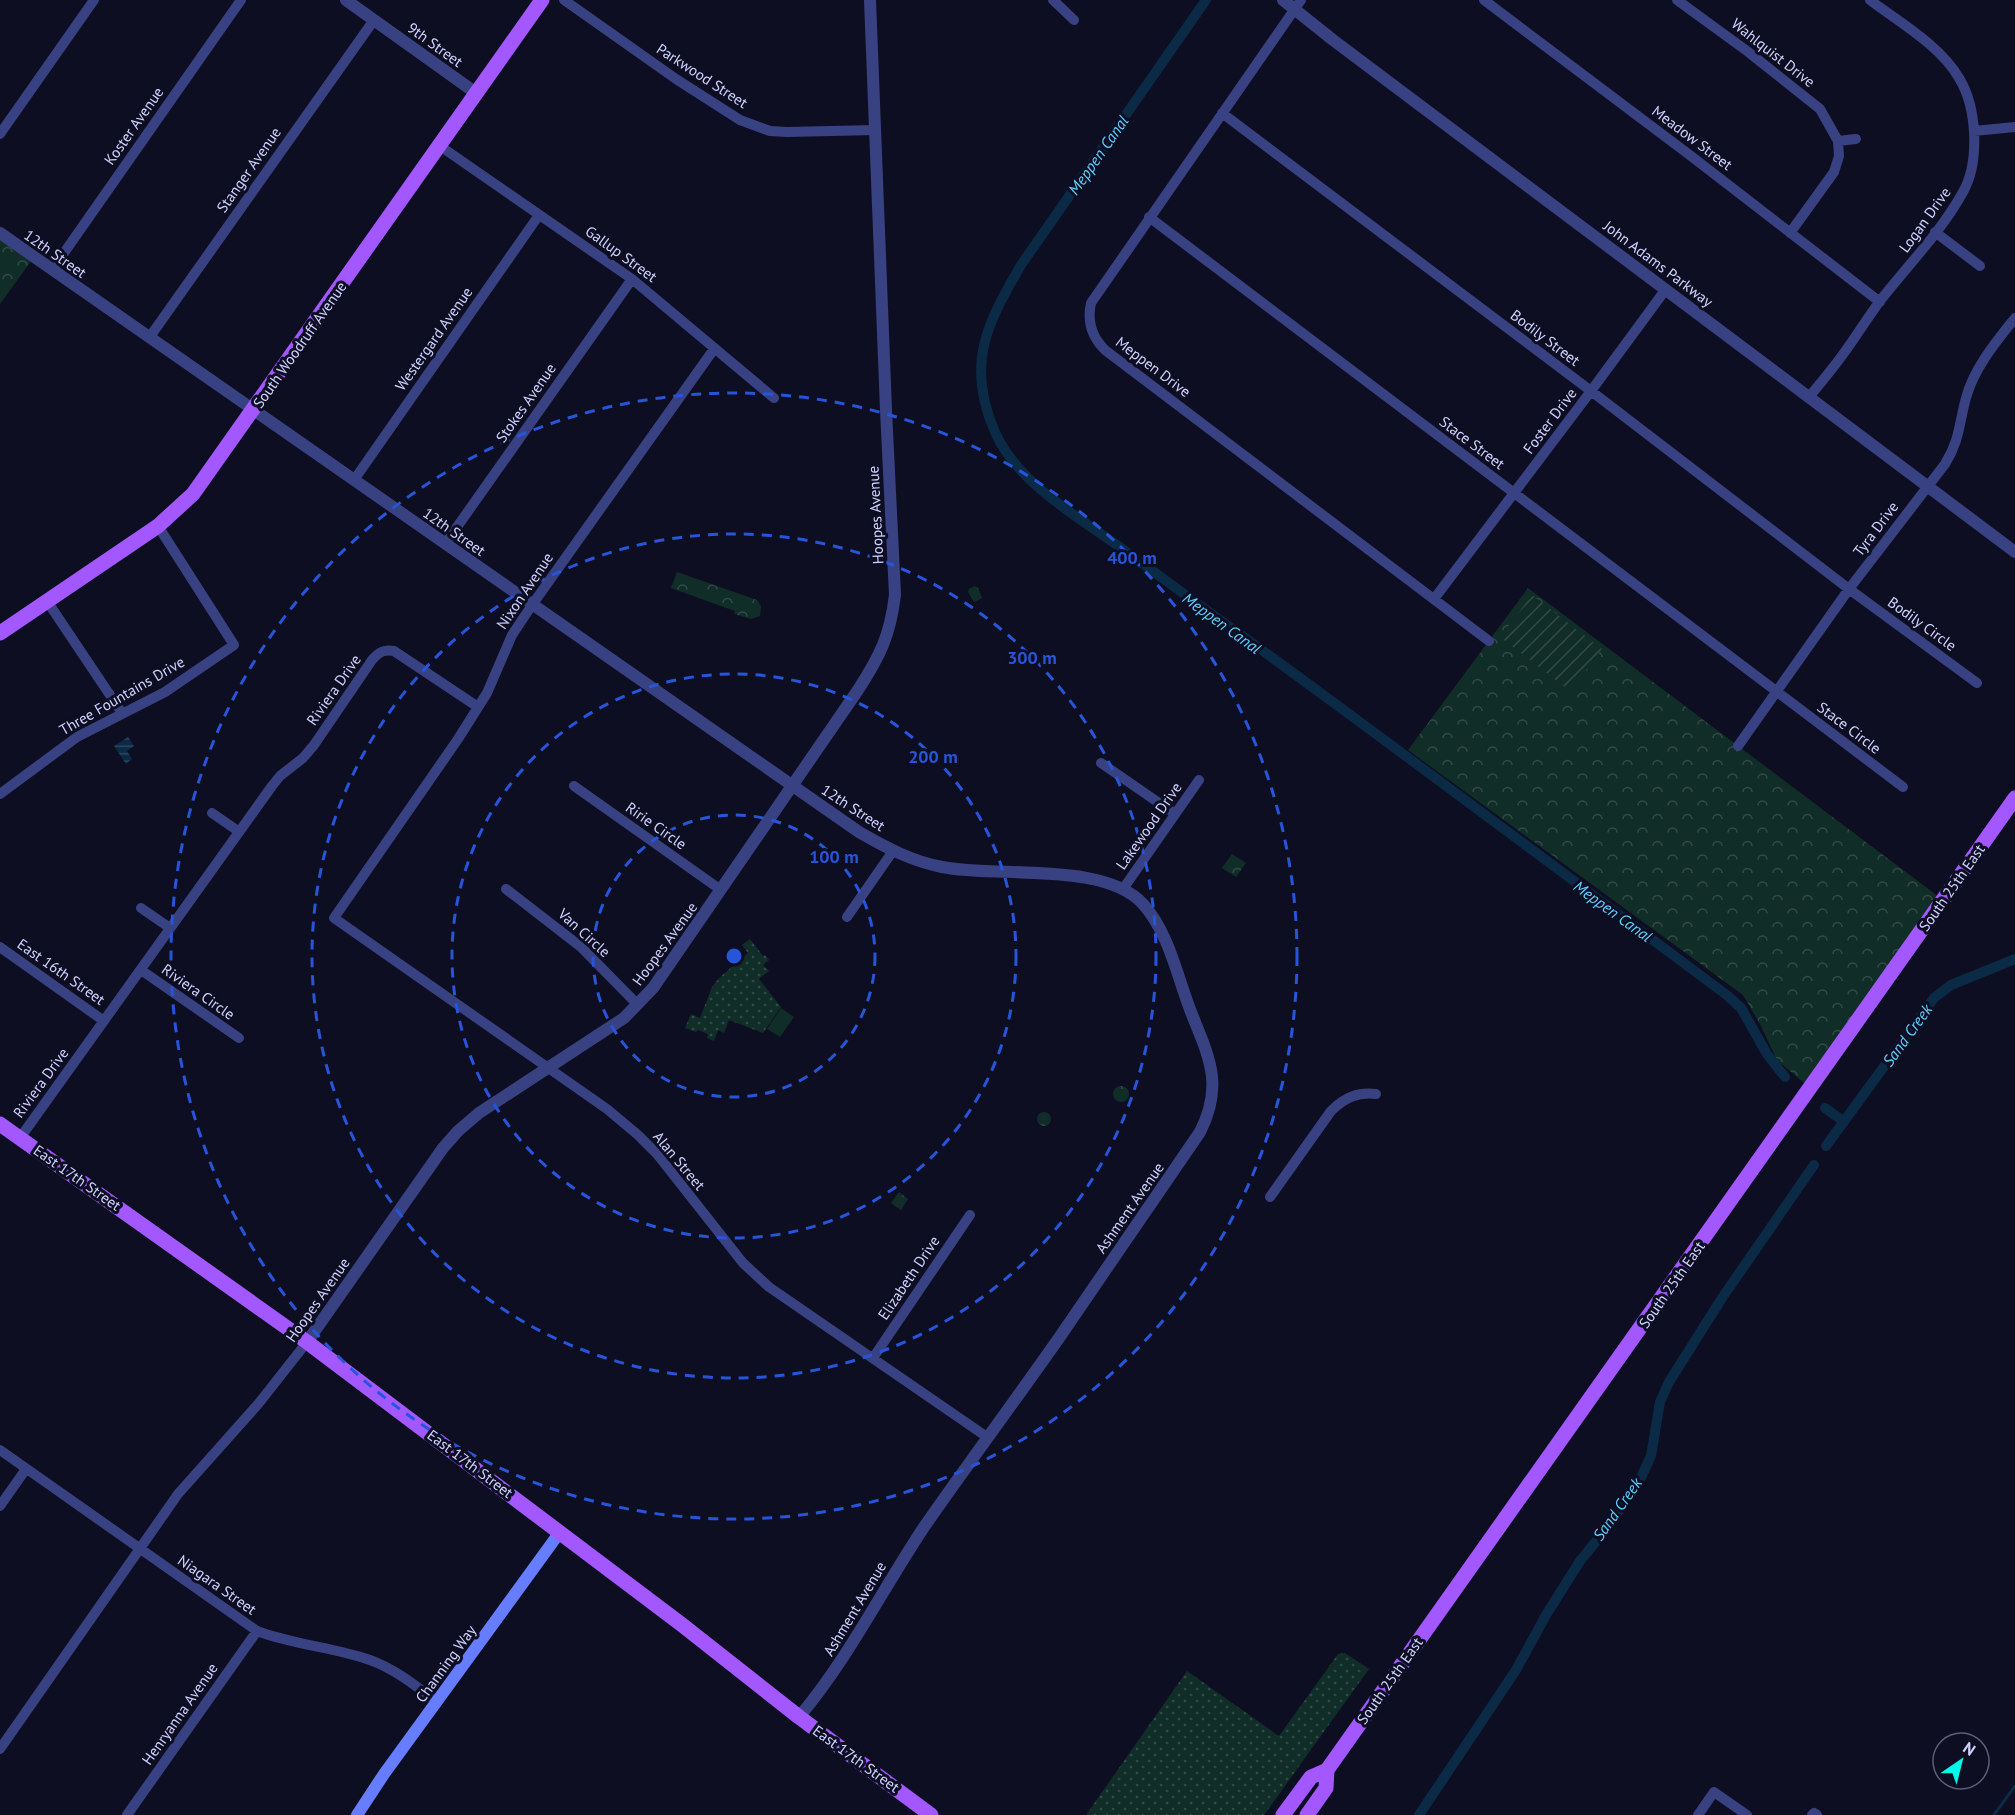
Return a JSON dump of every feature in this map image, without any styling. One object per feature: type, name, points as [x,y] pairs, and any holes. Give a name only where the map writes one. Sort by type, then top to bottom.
[{"type":"main road","name":"South Woodruff Avenue","points":[[0,633],[158,526],[193,494],[542,0]]},
{"type":"main road","name":"South 25th East","points":[[1283,1815],[1311,1777],[1327,1770],[2015,798]]},
{"type":"main road","name":"East 17th Street","points":[[0,1124],[307,1342],[560,1532],[799,1717],[932,1815]]},
{"type":"main road","name":"Channing Way","points":[[357,1815],[384,1774],[560,1532]]},
{"type":"main road","name":"South 25th East","points":[[1307,1815],[1326,1788],[1327,1770]]},
{"type":"street","points":[[0,134],[94,0]]},
{"type":"street","name":"Koster Avenue","points":[[52,270],[241,0]]},
{"type":"street","name":"9th Street","points":[[346,0],[476,93]]},
{"type":"street","name":"Parkwood Street","points":[[564,0],[676,79],[740,120],[770,131],[875,130]]},
{"type":"street","name":"Hoopes Avenue","points":[[0,1749],[178,1494],[259,1403],[307,1342],[409,1196],[458,1131],[479,1113],[618,1022],[653,988],[794,786],[875,663],[887,639],[895,595],[870,0]]},
{"type":"street","points":[[1053,0],[1074,20]]},
{"type":"street","name":"John Adams Parkway","points":[[1283,0],[1297,5],[1666,289],[2015,552]]},
{"type":"street","name":"Meadow Street","points":[[1484,0],[1880,302]]},
{"type":"street","name":"Wahlquist Drive","points":[[1677,0],[1747,51],[1820,109],[1838,141]]},
{"type":"street","name":"Logan Drive","points":[[1809,397],[1950,213],[1967,185],[1974,145],[1975,124],[1968,98],[1956,72],[1919,37],[1870,0]]},
{"type":"street","name":"Meppen Drive","points":[[1297,5],[1091,303],[1090,325],[1096,340],[1105,350],[1489,641]]},
{"type":"street","name":"Stanger Avenue","points":[[149,338],[374,20]]},
{"type":"street","name":"Bodily Street","points":[[1222,113],[1592,391],[1849,589]]},
{"type":"street","points":[[1974,131],[2015,126]]},
{"type":"street","points":[[1790,233],[1834,172],[1839,156],[1838,141],[1856,139]]},
{"type":"street","name":"Gallup Street","points":[[440,146],[632,279],[774,398]]},
{"type":"street","name":"Westergard Avenue","points":[[354,480],[539,215]]},
{"type":"street","name":"Stace Street","points":[[1149,218],[1777,693]]},
{"type":"street","points":[[1935,232],[1980,266]]},
{"type":"street","name":"12th Street","points":[[0,233],[859,832],[893,851]]},
{"type":"street","name":"Stokes Avenue","points":[[445,544],[632,279]]},
{"type":"street","name":"Foster Drive","points":[[1434,599],[1592,391],[1666,289]]},
{"type":"street","name":"Tyra Drive","points":[[1738,746],[1849,589],[1945,464],[1954,447],[1961,426],[1966,397],[1975,377],[1984,360],[2015,318]]},
{"type":"street","name":"Nixon Avenue","points":[[334,918],[458,739],[497,674],[512,635],[532,605],[714,349]]},
{"type":"street","name":"Three Fountains Drive","points":[[0,794],[77,737],[165,692],[234,645],[158,526]]},
{"type":"street","name":"Bodily Circle","points":[[1849,589],[1977,684]]},
{"type":"street","points":[[47,601],[122,713]]},
{"type":"street","name":"Riviera Drive","points":[[20,1138],[238,831],[280,776],[303,758],[314,745],[379,652],[387,649],[394,651],[478,707]]},
{"type":"street","name":"Stace Circle","points":[[1777,693],[1903,787]]},
{"type":"street","points":[[1101,763],[1175,814]]},
{"type":"street","name":"Lakewood Drive","points":[[1123,889],[1199,780]]},
{"type":"street","name":"Ririe Circle","points":[[574,786],[721,890]]},
{"type":"street","points":[[212,813],[238,831]]},
{"type":"street","points":[[847,917],[893,851]]},
{"type":"street","name":"Ashment Avenue","points":[[799,1717],[849,1650],[894,1572],[1200,1132],[1208,1117],[1214,1093],[1213,1075],[1204,1044],[1169,952],[1153,918],[1143,903],[1123,889],[1097,879],[943,867],[893,851]]},
{"type":"street","name":"Van Circle","points":[[506,889],[581,947],[638,1005]]},
{"type":"street","points":[[141,908],[170,928]]},
{"type":"street","name":"Alan Street","points":[[334,918],[607,1108],[657,1154],[743,1263],[769,1287],[987,1437]]},
{"type":"street","name":"East 16th Street","points":[[0,947],[104,1021]]},
{"type":"street","name":"Riviera Circle","points":[[141,970],[239,1038]]},
{"type":"street","points":[[1270,1197],[1339,1102],[1357,1094],[1376,1094]]},
{"type":"street","name":"Elizabeth Drive","points":[[873,1358],[970,1215]]},
{"type":"street","name":"Niagara Street","points":[[0,1450],[257,1631],[284,1640],[369,1660],[404,1677],[437,1702]]},
{"type":"street","points":[[0,1506],[26,1469]]},
{"type":"street","name":"Henryanna Avenue","points":[[127,1815],[257,1631]]},
{"type":"street","points":[[1698,1815],[1714,1792],[1747,1815]]},
{"type":"street","points":[[1812,1815],[1814,1812],[1817,1815]]},
{"type":"green space","points":[[0,238],[34,257],[0,304]]},
{"type":"green space","points":[[677,572],[757,600],[761,606],[760,616],[751,619],[734,614],[735,611],[671,588]]},
{"type":"green space","points":[[975,586],[982,598],[974,602],[968,592]]},
{"type":"green space","points":[[1528,588],[1943,900],[1811,1089],[1777,1060],[1743,995],[1408,750]]},
{"type":"green space","points":[[1532,595],[1602,649],[1570,691],[1500,637]]},
{"type":"green space","points":[[1232,854],[1246,863],[1236,877],[1222,868]]},
{"type":"green space","points":[[750,939],[769,960],[763,965],[769,971],[759,979],[781,1007],[763,1033],[729,1020],[724,1033],[718,1030],[714,1041],[707,1038],[708,1034],[685,1028],[691,1014],[700,1018],[712,987],[719,978],[748,953],[742,945]]},
{"type":"green space","points":[[781,1008],[794,1017],[780,1037],[767,1029]]},
{"type":"green space","points":[[1118,1086],[1124,1086],[1129,1094],[1127,1100],[1118,1102],[1113,1097],[1113,1091]]},
{"type":"green space","points":[[1044,1112],[1049,1114],[1051,1119],[1049,1124],[1044,1126],[1039,1124],[1037,1119],[1039,1114]]},
{"type":"green space","points":[[899,1192],[908,1199],[901,1210],[891,1203]]},
{"type":"green space","points":[[1345,1653],[1369,1669],[1264,1815],[1086,1815],[1187,1671],[1279,1736],[1338,1654]]},
{"type":"water","points":[[128,737],[134,746],[127,751],[132,759],[126,764],[114,746]]},
{"type":"waterway","name":"Meppen Canal","points":[[1206,0],[1021,265],[998,306],[984,345],[981,365],[986,408],[995,432],[1018,467],[1051,498],[1318,691],[1728,996],[1741,1008],[1767,1054],[1785,1077]]},
{"type":"waterway","name":"Sand Creek","points":[[1826,1146],[1934,998],[1951,985],[2015,959]]},
{"type":"waterway","points":[[1825,1108],[1843,1121]]},
{"type":"waterway","name":"Sand Creek","points":[[1419,1815],[1516,1670],[1546,1615],[1580,1561],[1638,1484],[1651,1456],[1660,1402],[1669,1382],[1722,1298],[1814,1165]]},
{"type":"waterway","points":[[1994,1815],[2015,1786]]}]
